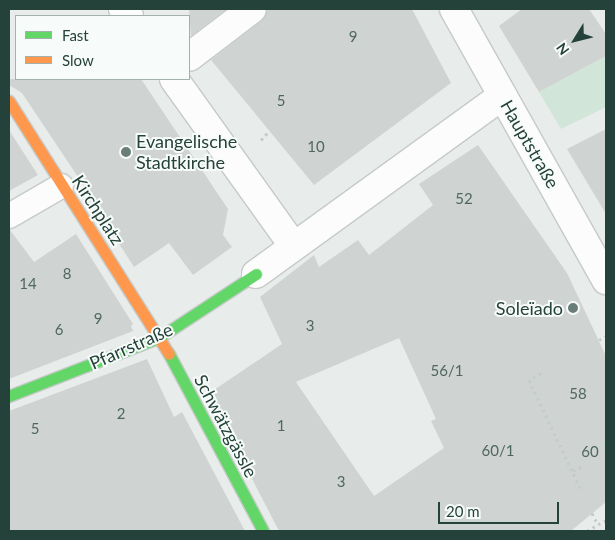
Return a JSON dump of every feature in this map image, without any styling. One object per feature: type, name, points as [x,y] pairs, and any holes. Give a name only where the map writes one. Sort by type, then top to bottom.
[{"type":"street","name":"Hauptstraße","points":[[454,9],[606,280]]},
{"type":"street","points":[[194,50],[240,11]]},
{"type":"street","points":[[175,80],[293,245]]},
{"type":"street","name":"Pfarrstraße","points":[[9,396],[160,337],[256,274],[293,245],[502,96]]},
{"type":"street","name":"Kirchplatz","points":[[9,100],[61,186],[160,337]]},
{"type":"street","name":"Schwätzgässle","points":[[160,337],[262,531]]},
{"type":"lane","points":[[9,216],[61,186]]},
{"type":"path","points":[[599,340],[606,336]]},
{"type":"path","points":[[541,373],[529,380],[581,490]]},
{"type":"path","points":[[573,471],[581,467]]},
{"type":"path","points":[[592,513],[598,524]]},
{"type":"path","points":[[587,531],[606,520]]},
{"type":"green space","points":[[606,56],[606,107],[561,129],[539,92]]},
{"type":"building","points":[[189,9],[225,9],[191,36]]},
{"type":"building","points":[[267,9],[412,9],[451,83],[314,185],[211,60],[261,21]]},
{"type":"building","points":[[522,9],[589,9],[606,34],[606,56],[539,92],[499,26]]},
{"type":"building","name":"Evangelische Stadtkirche","points":[[9,79],[142,80],[228,209],[223,235],[232,247],[193,275],[169,243],[134,267],[102,217],[104,216],[22,93],[9,85]]},
{"type":"building","points":[[606,129],[606,214],[567,149]]},
{"type":"building","points":[[9,130],[38,175],[9,191]]},
{"type":"building","points":[[478,145],[567,273],[606,356],[606,502],[571,531],[279,531],[208,394],[282,344],[260,297],[314,255],[319,267],[358,240],[369,255],[433,205],[419,184]],"holes":[[[399,338],[436,419],[431,421],[444,448],[374,496],[296,382]]]},
{"type":"building","points":[[10,230],[34,262],[76,234],[133,324],[131,326],[133,331],[9,379]]},
{"type":"building","points":[[147,359],[174,417],[182,412],[245,531],[9,531],[9,411]]},
{"type":"traffic: fast","points":[[9,396],[160,337],[256,274]]},
{"type":"traffic: fast","points":[[169,354],[263,531]]},
{"type":"traffic: slow","points":[[9,101],[169,354]]},
{"type":"place","name":"Evangelische Stadtkirche","points":[[126,152]]},
{"type":"place","name":"Soleïado","points":[[573,308]]}]
